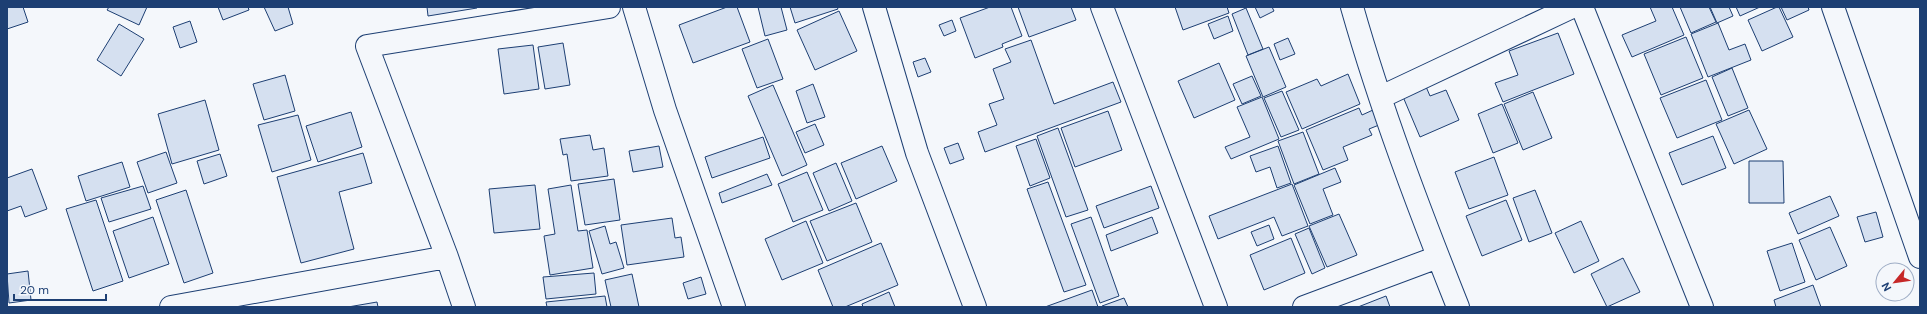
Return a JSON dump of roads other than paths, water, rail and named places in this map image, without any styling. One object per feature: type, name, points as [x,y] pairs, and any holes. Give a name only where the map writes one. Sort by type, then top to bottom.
[{"type":"street","points":[[464,307],[447,257],[367,46],[609,7]]},
{"type":"street","points":[[634,7],[666,110],[734,307]]},
{"type":"street","points":[[874,7],[917,153],[975,307]]},
{"type":"street","points":[[1102,7],[1216,307]]},
{"type":"street","points":[[1352,7],[1381,98],[1438,257],[1458,307]]},
{"type":"street","points":[[1381,98],[1572,7]]},
{"type":"street","points":[[1582,7],[1702,307]]},
{"type":"street","points":[[1833,7],[1920,257]]},
{"type":"street","points":[[171,307],[194,305],[447,257]]},
{"type":"street","points":[[1304,307],[1438,257]]}]
